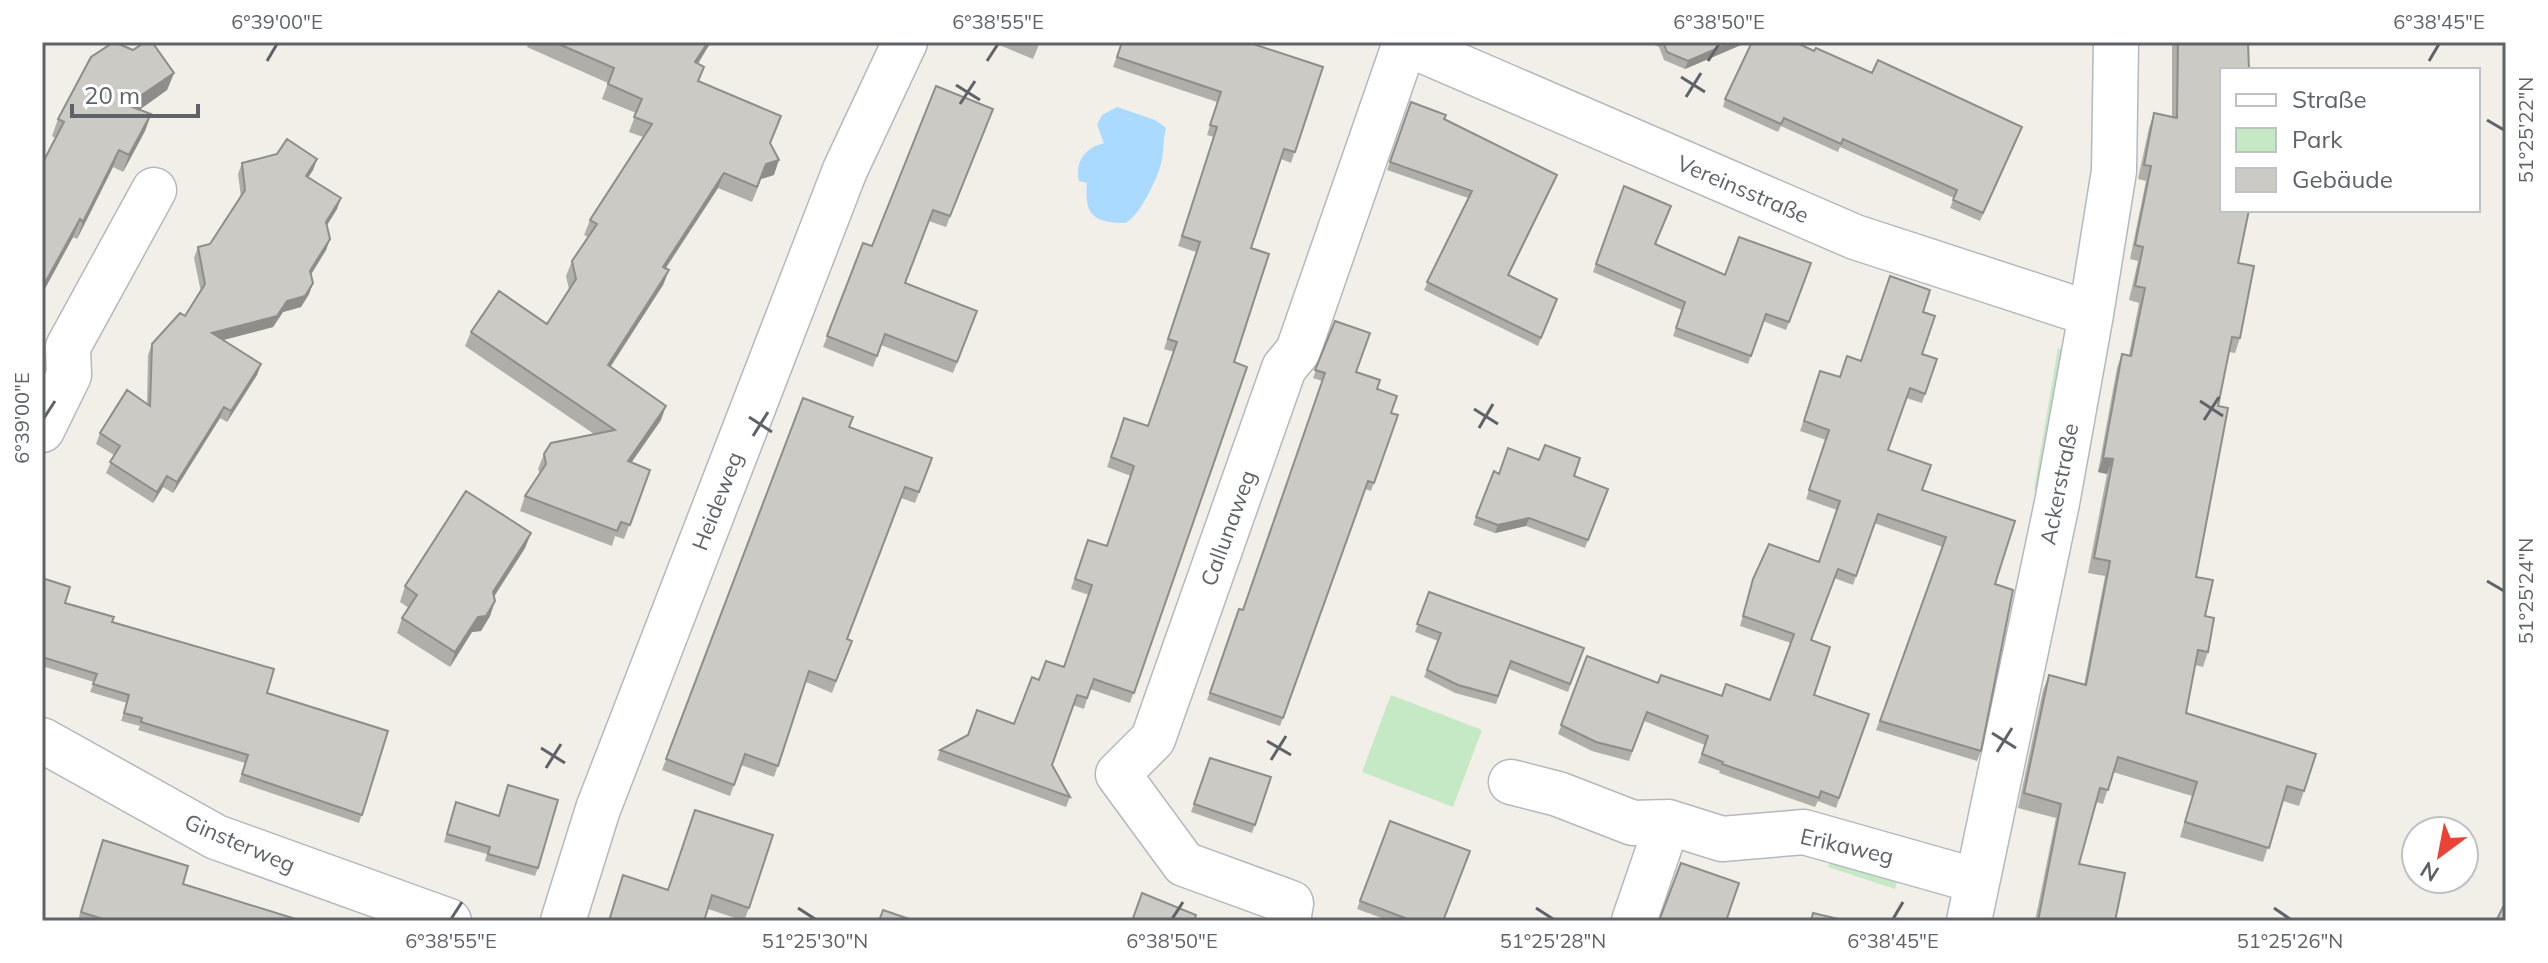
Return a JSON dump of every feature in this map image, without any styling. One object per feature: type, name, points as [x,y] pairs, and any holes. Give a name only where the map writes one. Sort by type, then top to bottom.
[{"type":"street","name":"Heideweg","points":[[563,921],[598,809],[845,170],[905,42]]},
{"type":"street","name":"Vereinsstraße","points":[[1404,42],[1855,237],[2091,314]]},
{"type":"street","name":"Callunaweg","points":[[1288,921],[1291,903],[1184,864],[1118,774],[1153,739],[1284,368],[1298,351],[1404,42]]},
{"type":"street","name":"Ackerstraße","points":[[1973,901],[2057,503],[2091,314],[2114,171],[2116,42]]},
{"type":"street","points":[[42,430],[69,375],[68,347],[154,190]]},
{"type":"street","name":"Ginsterweg","points":[[42,740],[216,837],[449,921]]},
{"type":"street","name":"Erikaweg","points":[[1511,782],[1558,794],[1633,823],[1668,822],[1722,839],[1804,832],[1973,901]]},
{"type":"street","points":[[1634,921],[1668,822]]},
{"type":"green space","points":[[2058,348],[2066,352],[2038,492],[2034,489]]},
{"type":"green space","points":[[1391,695],[1482,730],[1453,807],[1362,772]]},
{"type":"green space","points":[[1831,859],[1900,873],[1895,889],[1828,867]]},
{"type":"water","points":[[1117,107],[1155,120],[1166,128],[1162,159],[1153,185],[1142,205],[1125,223],[1105,221],[1093,215],[1087,202],[1087,183],[1079,181],[1078,174],[1083,156],[1104,143],[1097,125],[1102,115]]},
{"type":"building","points":[[114,42],[133,50],[145,42],[152,42],[174,73],[127,105],[151,114],[129,155],[119,150],[83,222],[80,219],[46,281],[42,279],[42,164],[64,122],[58,119],[91,57]]},
{"type":"building","points":[[554,42],[708,42],[695,62],[704,67],[698,81],[781,116],[770,143],[779,160],[766,164],[757,187],[724,173],[663,267],[669,270],[608,365],[666,406],[628,461],[650,470],[630,525],[621,522],[617,531],[525,496],[546,464],[544,454],[551,443],[615,430],[471,332],[499,291],[547,324],[576,279],[572,261],[597,224],[590,220],[652,124],[634,117],[642,99],[608,84],[614,68]]},
{"type":"building","points":[[1122,42],[1247,42],[1323,67],[1295,152],[1284,149],[1251,248],[1269,254],[1234,362],[1247,367],[1134,693],[1094,679],[1087,698],[1077,695],[1052,765],[1070,797],[940,750],[968,735],[977,710],[1014,724],[1032,677],[1039,680],[1046,661],[1064,667],[1092,585],[1075,579],[1088,540],[1107,546],[1134,466],[1111,457],[1124,418],[1148,426],[1177,342],[1168,339],[1200,242],[1182,236],[1217,127],[1210,125],[1221,92],[1117,57]]},
{"type":"building","points":[[1663,42],[1732,42],[1688,61],[1667,52]]},
{"type":"building","points":[[1752,42],[1795,42],[1872,73],[1878,60],[2022,127],[1983,213],[1953,200],[1957,190],[1843,139],[1841,144],[1784,118],[1781,124],[1725,99]]},
{"type":"building","points":[[2178,42],[2248,42],[2249,68],[2220,68],[2220,212],[2249,212],[2238,263],[2254,266],[2240,338],[2232,337],[2218,406],[2228,408],[2196,577],[2213,580],[2205,616],[2214,618],[2208,652],[2198,650],[2186,713],[2316,754],[2304,791],[2287,786],[2269,848],[2185,822],[2197,782],[2118,757],[2108,790],[2100,788],[2079,864],[2125,873],[2115,921],[2038,921],[2061,804],[2024,793],[2049,675],[2086,685],[2110,561],[2094,558],[2113,459],[2103,458],[2122,354],[2131,356],[2145,288],[2135,286],[2143,247],[2135,245],[2151,166],[2144,165],[2154,113],[2177,118]]},
{"type":"building","points":[[936,86],[993,109],[950,216],[933,210],[905,283],[977,311],[957,362],[885,334],[877,356],[827,336],[863,243],[872,246]]},
{"type":"building","points":[[1411,102],[1446,115],[1444,119],[1557,175],[1508,275],[1557,299],[1541,338],[1427,282],[1472,191],[1390,162]]},
{"type":"building","points":[[287,139],[317,159],[306,176],[341,198],[326,222],[330,239],[310,271],[313,283],[305,296],[287,301],[277,316],[212,333],[261,364],[231,411],[224,407],[177,482],[167,476],[157,492],[110,462],[120,446],[100,433],[127,390],[150,406],[152,344],[180,313],[185,316],[205,284],[198,247],[210,244],[245,190],[242,163],[277,154]]},
{"type":"building","points":[[1624,186],[1671,206],[1655,244],[1725,275],[1739,237],[1811,263],[1789,322],[1766,314],[1751,356],[1676,328],[1685,302],[1596,264]]},
{"type":"building","points":[[1890,276],[1930,290],[1923,312],[1935,316],[1922,354],[1937,359],[1925,394],[1910,388],[1888,450],[1931,465],[1922,490],[2015,521],[1995,584],[2013,590],[1981,751],[1880,721],[1946,537],[1878,514],[1856,576],[1838,569],[1811,640],[1830,647],[1814,695],[1869,714],[1839,798],[1821,791],[1819,798],[1722,764],[1702,754],[1708,736],[1647,712],[1632,751],[1596,742],[1561,725],[1587,656],[1658,683],[1661,675],[1722,696],[1726,684],[1770,700],[1794,634],[1743,616],[1753,579],[1769,544],[1819,562],[1840,501],[1809,490],[1829,430],[1804,421],[1820,371],[1840,377],[1847,356],[1861,361]]},
{"type":"building","points":[[1335,321],[1370,333],[1356,372],[1380,380],[1377,389],[1397,396],[1391,413],[1398,415],[1374,483],[1368,481],[1283,718],[1210,693],[1239,609],[1243,610],[1325,373],[1315,370]]},
{"type":"building","points":[[803,398],[853,417],[849,427],[932,458],[919,492],[905,487],[847,639],[852,641],[836,681],[809,671],[778,766],[745,754],[734,785],[666,759]]},
{"type":"building","points":[[1545,445],[1580,458],[1574,476],[1608,489],[1588,540],[1529,518],[1498,525],[1476,517],[1494,471],[1499,474],[1508,448],[1539,460]]},
{"type":"building","points":[[466,491],[531,533],[493,592],[495,601],[486,616],[478,617],[455,652],[402,618],[417,595],[405,586]]},
{"type":"building","points":[[42,578],[70,587],[65,603],[114,617],[112,622],[274,669],[267,693],[388,731],[362,815],[242,774],[248,755],[141,722],[142,718],[124,713],[129,695],[93,684],[97,674],[42,657]]},
{"type":"building","points":[[1429,592],[1584,648],[1570,684],[1511,661],[1498,696],[1458,685],[1427,670],[1441,633],[1417,624]]},
{"type":"building","points":[[1210,758],[1271,777],[1255,825],[1194,804]]},
{"type":"building","points":[[508,785],[558,800],[538,868],[488,854],[490,847],[447,834],[456,802],[499,816]]},
{"type":"building","points":[[695,810],[773,835],[749,908],[712,895],[704,921],[609,921],[623,875],[668,890]]},
{"type":"building","points":[[1390,821],[1470,851],[1443,921],[1413,921],[1360,901]]},
{"type":"building","points":[[103,840],[188,866],[183,884],[302,921],[109,921],[81,912]]},
{"type":"building","points":[[1681,863],[1739,883],[1726,921],[1659,921]]},
{"type":"building","points":[[1142,893],[1196,915],[1194,921],[1132,921]]},
{"type":"building","points":[[2506,901],[2506,921],[2496,921]]},
{"type":"building","points":[[883,910],[915,921],[879,921]]},
{"type":"building","points":[[1813,913],[1847,921],[1811,921]]}]
